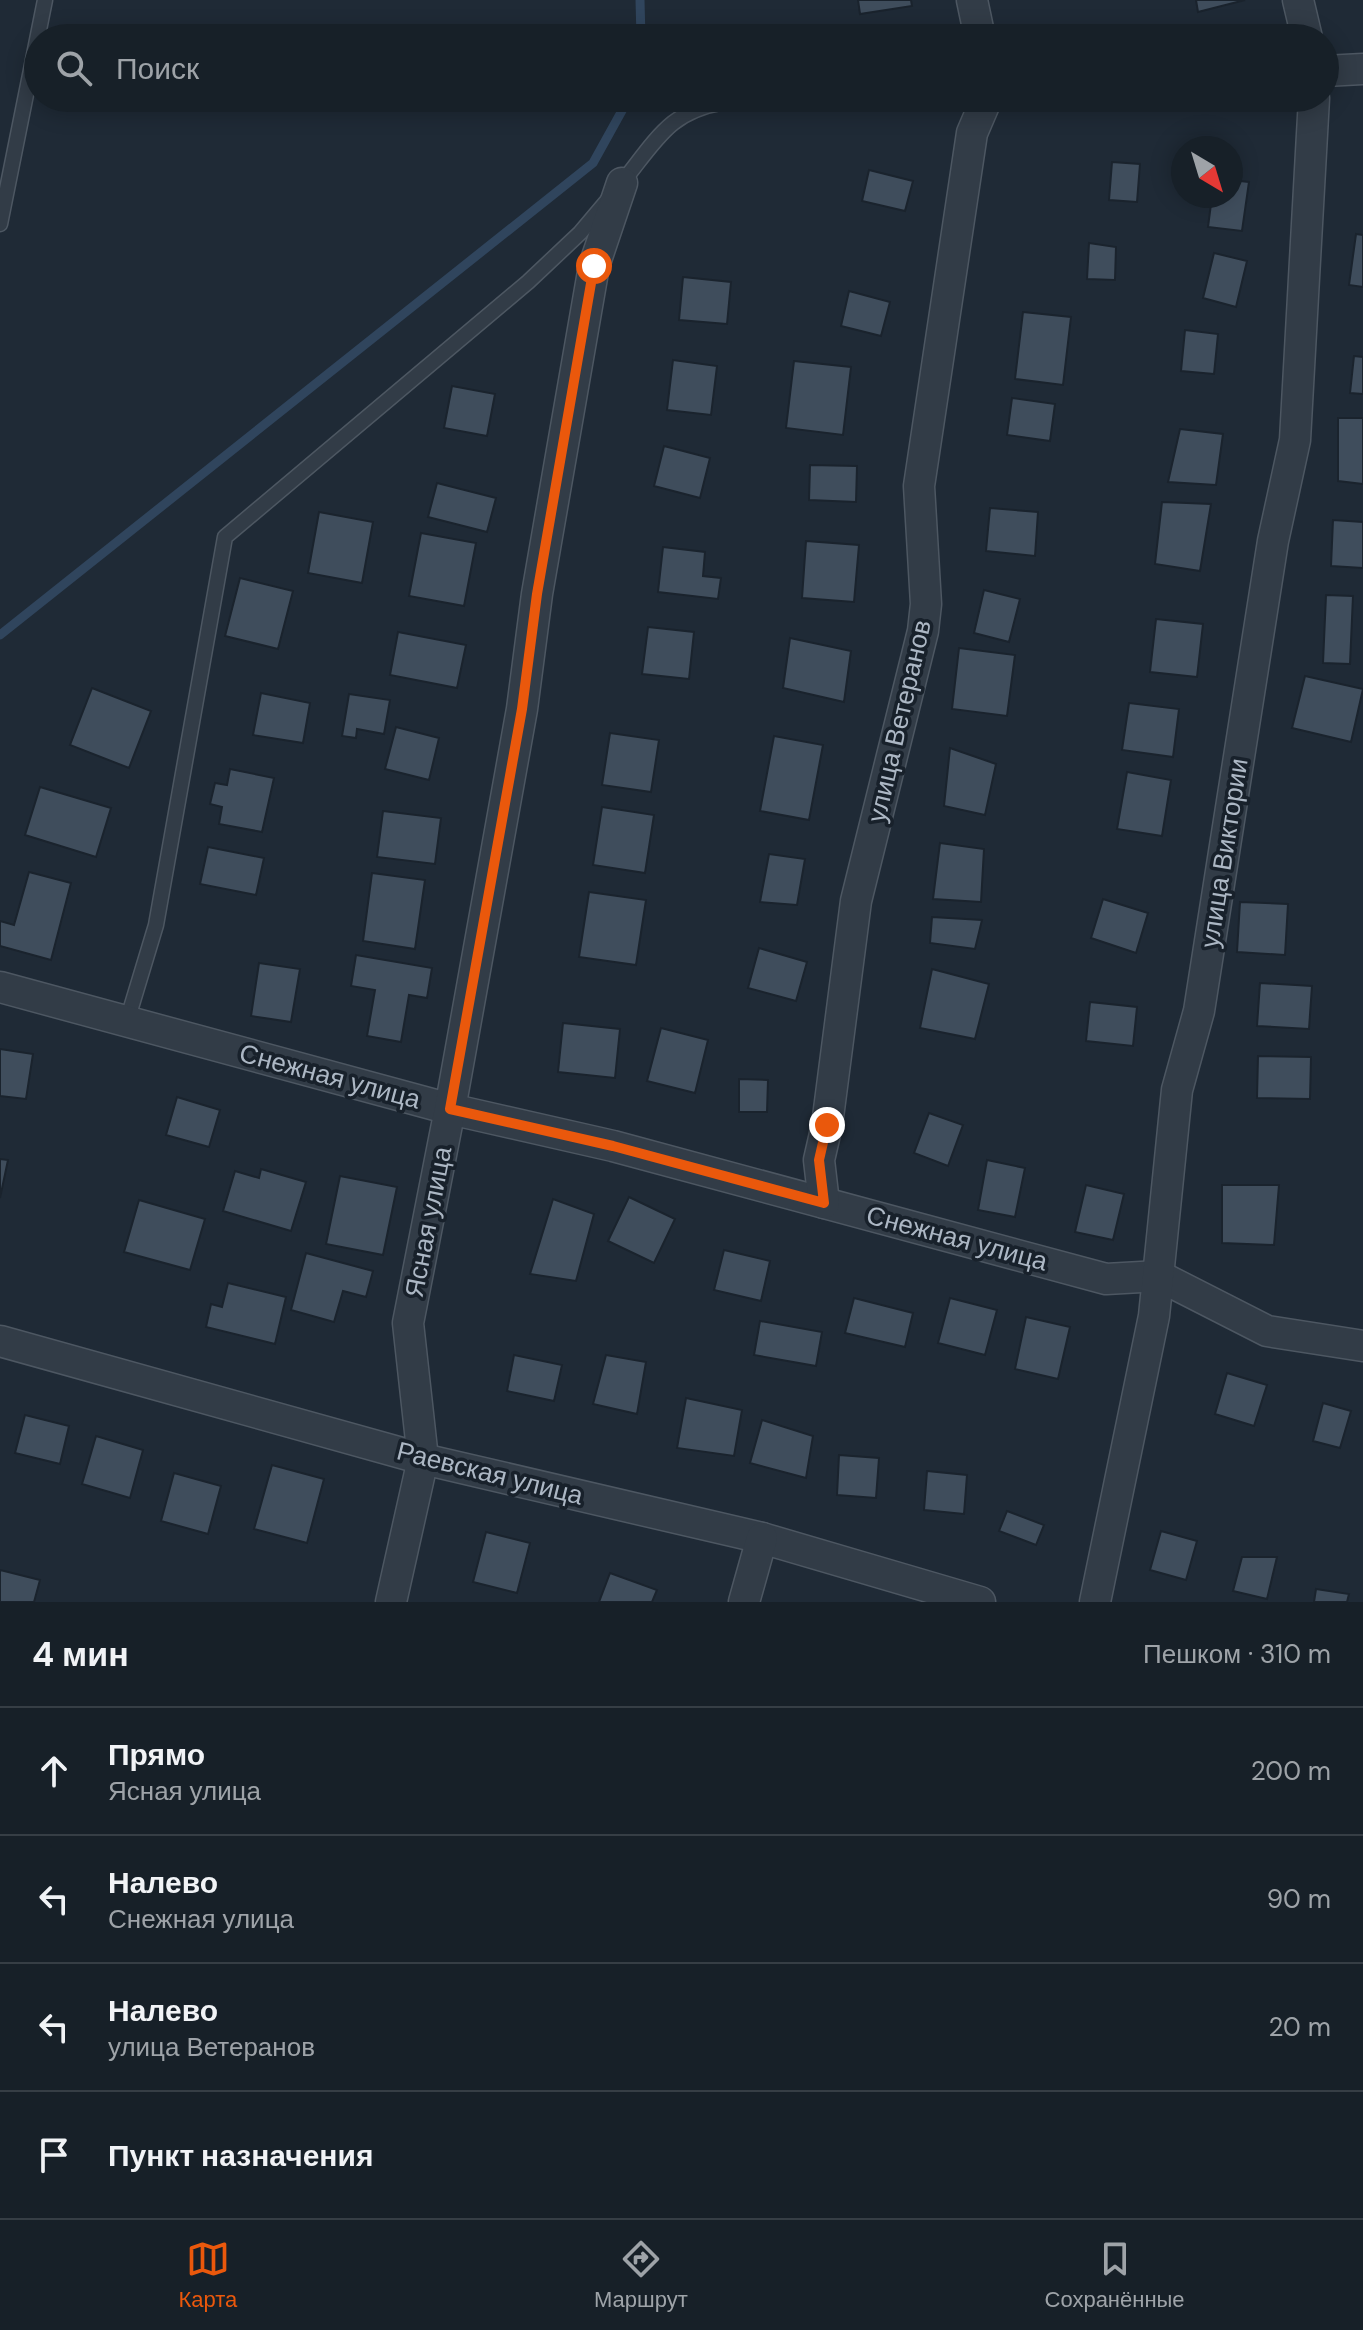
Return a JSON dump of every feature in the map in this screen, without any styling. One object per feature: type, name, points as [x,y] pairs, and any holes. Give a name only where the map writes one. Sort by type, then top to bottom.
[{"type":"street","points":[[972,0],[977,24]]},
{"type":"street","points":[[1298,0],[1304,24]]},
{"type":"street","points":[[1339,70],[1363,69]]},
{"type":"street","name":"улица Ветеранов","points":[[824,1203],[819,1160],[827,1125],[856,901],[923,631],[926,604],[919,486],[972,133],[981,112]]},
{"type":"street","name":"улица Виктории","points":[[1095,1602],[1154,1316],[1177,1090],[1199,1011],[1273,541],[1295,440],[1313,112]]},
{"type":"street","name":"Ясная улица","points":[[391,1602],[423,1459],[408,1323],[522,709],[537,594],[594,266],[622,183]]},
{"type":"street","name":"Снежная улица","points":[[0,987],[450,1109],[613,1146],[1106,1279],[1159,1276]]},
{"type":"street","points":[[1159,1276],[1267,1331],[1363,1346]]},
{"type":"street","name":"Раевская улица","points":[[0,1341],[423,1459],[762,1538],[980,1602]]},
{"type":"street","points":[[744,1602],[762,1538]]},
{"type":"lane","points":[[40,24],[45,0]]},
{"type":"lane","points":[[0,224],[24,105]]},
{"type":"lane","points":[[127,1021],[156,925],[225,537],[528,282],[580,233],[672,124],[692,112]]},
{"type":"building","points":[[858,0],[911,0],[912,6],[860,14]]},
{"type":"building","points":[[1196,0],[1245,0],[1198,12]]},
{"type":"building","points":[[1112,162],[1140,164],[1137,202],[1109,200]]},
{"type":"building","points":[[869,170],[913,181],[905,211],[862,201]]},
{"type":"building","points":[[1243,181],[1249,182],[1242,231],[1208,227],[1210,208],[1243,208]]},
{"type":"building","points":[[1356,234],[1363,235],[1363,287],[1349,285]]},
{"type":"building","points":[[1089,243],[1116,247],[1115,280],[1087,279]]},
{"type":"building","points":[[1214,253],[1247,261],[1236,307],[1203,298]]},
{"type":"building","points":[[683,277],[731,282],[727,324],[679,320]]},
{"type":"building","points":[[849,291],[890,302],[881,336],[841,326]]},
{"type":"building","points":[[1023,312],[1071,317],[1063,385],[1015,379]]},
{"type":"building","points":[[1185,330],[1218,334],[1214,374],[1181,371]]},
{"type":"building","points":[[1354,356],[1363,357],[1363,394],[1350,393]]},
{"type":"building","points":[[673,360],[717,366],[711,415],[667,410]]},
{"type":"building","points":[[794,361],[851,367],[843,435],[786,428]]},
{"type":"building","points":[[452,386],[495,394],[487,436],[444,428]]},
{"type":"building","points":[[1012,398],[1055,404],[1050,441],[1007,435]]},
{"type":"building","points":[[1338,418],[1363,418],[1363,484],[1338,481]]},
{"type":"building","points":[[1180,429],[1223,434],[1216,485],[1168,482]]},
{"type":"building","points":[[664,446],[710,458],[700,498],[654,486]]},
{"type":"building","points":[[810,465],[857,466],[856,502],[809,500]]},
{"type":"building","points":[[437,483],[496,498],[487,532],[428,517]]},
{"type":"building","points":[[1162,502],[1211,504],[1200,571],[1155,564]]},
{"type":"building","points":[[990,508],[1038,512],[1035,556],[986,551]]},
{"type":"building","points":[[319,512],[373,522],[362,583],[308,573]]},
{"type":"building","points":[[1333,520],[1363,522],[1363,568],[1331,566]]},
{"type":"building","points":[[421,533],[476,543],[464,606],[409,596]]},
{"type":"building","points":[[806,541],[859,545],[854,602],[802,598]]},
{"type":"building","points":[[663,547],[705,552],[703,576],[721,578],[718,599],[658,592]]},
{"type":"building","points":[[240,578],[293,591],[278,649],[225,636]]},
{"type":"building","points":[[984,590],[1020,599],[1009,642],[974,633]]},
{"type":"building","points":[[1326,595],[1353,596],[1350,664],[1323,663]]},
{"type":"building","points":[[1156,619],[1203,624],[1197,677],[1150,672]]},
{"type":"building","points":[[648,627],[694,632],[689,679],[642,674]]},
{"type":"building","points":[[398,632],[466,645],[457,688],[390,675]]},
{"type":"building","points":[[790,638],[851,651],[844,702],[783,688]]},
{"type":"building","points":[[959,648],[1015,655],[1007,716],[952,709]]},
{"type":"building","points":[[1305,676],[1363,689],[1351,742],[1292,728]]},
{"type":"building","points":[[92,688],[151,711],[129,768],[70,745]]},
{"type":"building","points":[[261,693],[310,703],[303,743],[253,735]]},
{"type":"building","points":[[349,694],[390,700],[384,734],[357,729],[356,738],[342,736]]},
{"type":"building","points":[[1129,703],[1179,709],[1173,757],[1122,750]]},
{"type":"building","points":[[396,727],[439,738],[429,780],[385,769]]},
{"type":"building","points":[[610,733],[659,740],[651,792],[602,785]]},
{"type":"building","points":[[774,736],[823,745],[809,820],[760,811]]},
{"type":"building","points":[[950,748],[996,764],[985,815],[944,806]]},
{"type":"building","points":[[230,769],[274,778],[262,832],[219,824],[222,807],[210,804],[215,783],[227,785]]},
{"type":"building","points":[[1127,772],[1171,780],[1162,836],[1117,829]]},
{"type":"building","points":[[40,787],[111,808],[96,857],[25,835]]},
{"type":"building","points":[[602,807],[654,815],[645,873],[593,865]]},
{"type":"building","points":[[383,811],[441,818],[435,864],[377,857]]},
{"type":"building","points":[[940,843],[984,849],[981,902],[933,899]]},
{"type":"building","points":[[208,847],[264,858],[256,895],[200,884]]},
{"type":"building","points":[[769,854],[805,859],[797,905],[760,902]]},
{"type":"building","points":[[29,872],[71,883],[51,960],[0,946],[0,921],[14,925]]},
{"type":"building","points":[[372,873],[425,880],[415,949],[363,941]]},
{"type":"building","points":[[589,892],[646,900],[636,965],[579,957]]},
{"type":"building","points":[[1103,899],[1148,913],[1136,953],[1091,938]]},
{"type":"building","points":[[1240,902],[1288,904],[1285,955],[1237,952]]},
{"type":"building","points":[[932,917],[982,920],[975,949],[930,943]]},
{"type":"building","points":[[759,948],[807,962],[796,1001],[748,988]]},
{"type":"building","points":[[356,955],[432,968],[427,998],[409,995],[401,1042],[367,1036],[375,990],[351,986]]},
{"type":"building","points":[[259,963],[300,969],[291,1022],[251,1016]]},
{"type":"building","points":[[932,969],[989,984],[975,1039],[920,1028]]},
{"type":"building","points":[[1260,983],[1312,986],[1309,1029],[1257,1026]]},
{"type":"building","points":[[1090,1002],[1137,1007],[1133,1046],[1086,1041]]},
{"type":"building","points":[[563,1023],[620,1029],[615,1078],[558,1072]]},
{"type":"building","points":[[661,1028],[708,1040],[695,1093],[647,1081]]},
{"type":"building","points":[[0,1049],[33,1054],[26,1099],[0,1096]]},
{"type":"building","points":[[1258,1056],[1311,1057],[1310,1099],[1257,1098]]},
{"type":"building","points":[[739,1079],[768,1080],[767,1112],[739,1112]]},
{"type":"building","points":[[177,1097],[220,1110],[209,1147],[166,1135]]},
{"type":"building","points":[[929,1113],[963,1125],[948,1166],[914,1153]]},
{"type":"building","points":[[0,1159],[8,1160],[0,1198]]},
{"type":"building","points":[[987,1160],[1025,1168],[1015,1217],[978,1210]]},
{"type":"building","points":[[261,1169],[306,1182],[291,1231],[223,1211],[235,1171],[259,1178]]},
{"type":"building","points":[[340,1176],[397,1187],[383,1255],[326,1244]]},
{"type":"building","points":[[1086,1185],[1124,1194],[1113,1240],[1075,1232]]},
{"type":"building","points":[[1222,1185],[1279,1185],[1274,1245],[1222,1243]]},
{"type":"building","points":[[629,1197],[675,1219],[654,1263],[608,1241]]},
{"type":"building","points":[[553,1199],[594,1214],[576,1281],[530,1274]]},
{"type":"building","points":[[139,1200],[205,1219],[190,1270],[124,1252]]},
{"type":"building","points":[[724,1250],[770,1261],[761,1301],[714,1290]]},
{"type":"building","points":[[306,1253],[373,1271],[366,1297],[343,1291],[334,1322],[291,1310]]},
{"type":"building","points":[[228,1283],[286,1297],[275,1344],[206,1327],[211,1304],[222,1307]]},
{"type":"building","points":[[854,1298],[913,1313],[905,1347],[845,1333]]},
{"type":"building","points":[[950,1298],[997,1310],[985,1355],[938,1343]]},
{"type":"building","points":[[1026,1317],[1070,1327],[1058,1379],[1015,1369]]},
{"type":"building","points":[[760,1321],[822,1332],[816,1366],[754,1355]]},
{"type":"building","points":[[514,1355],[562,1365],[554,1401],[507,1391]]},
{"type":"building","points":[[606,1355],[646,1362],[637,1414],[593,1404]]},
{"type":"building","points":[[1227,1373],[1267,1385],[1254,1426],[1215,1414]]},
{"type":"building","points":[[686,1398],[742,1410],[734,1456],[677,1448]]},
{"type":"building","points":[[1323,1403],[1351,1411],[1340,1448],[1313,1441]]},
{"type":"building","points":[[25,1415],[69,1426],[60,1464],[15,1453]]},
{"type":"building","points":[[762,1420],[813,1436],[806,1478],[750,1463]]},
{"type":"building","points":[[96,1436],[143,1450],[130,1498],[82,1484]]},
{"type":"building","points":[[839,1455],[879,1458],[876,1498],[837,1495]]},
{"type":"building","points":[[272,1465],[324,1479],[307,1543],[254,1529]]},
{"type":"building","points":[[927,1471],[967,1475],[964,1514],[924,1510]]},
{"type":"building","points":[[174,1473],[221,1486],[208,1534],[161,1521]]},
{"type":"building","points":[[1007,1511],[1044,1525],[1036,1545],[999,1531]]},
{"type":"building","points":[[1161,1531],[1197,1541],[1186,1580],[1150,1570]]},
{"type":"building","points":[[486,1532],[530,1543],[517,1593],[473,1582]]},
{"type":"building","points":[[1242,1557],[1277,1557],[1267,1599],[1233,1591]]},
{"type":"building","points":[[0,1570],[40,1580],[34,1602],[0,1602]]},
{"type":"building","points":[[610,1573],[657,1590],[652,1602],[599,1602]]},
{"type":"building","points":[[1316,1589],[1349,1594],[1347,1602],[1314,1602]]},
{"type":"waterway","points":[[640,0],[641,24]]},
{"type":"waterway","points":[[0,635],[593,163],[621,112]]},
{"type":"route","points":[[594,266],[537,594],[522,709],[450,1109],[613,1146],[824,1203],[819,1160],[827,1125]]}]
